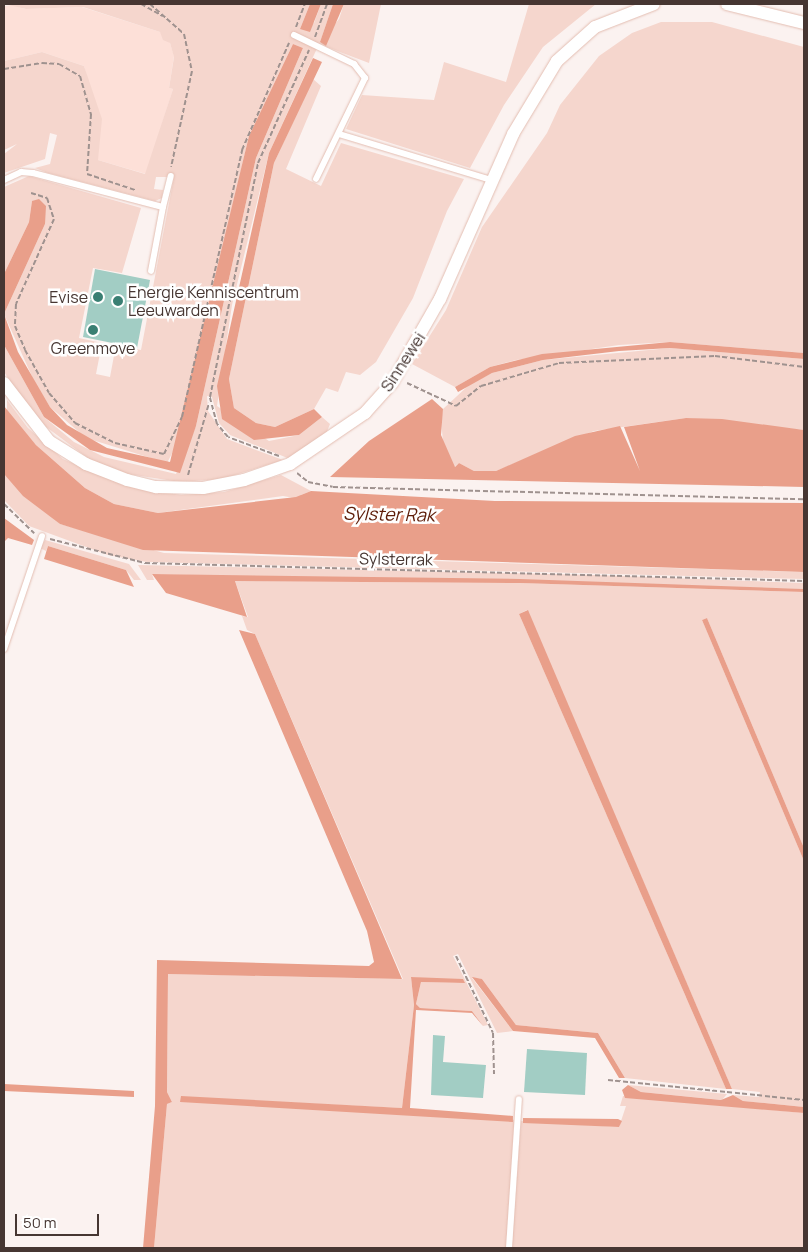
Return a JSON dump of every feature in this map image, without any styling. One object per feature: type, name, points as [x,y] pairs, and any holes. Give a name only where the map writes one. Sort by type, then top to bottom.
[{"type":"street","name":"Sinnewei","points":[[4,383],[32,424],[67,454],[127,480],[181,488],[244,480],[290,464],[365,413],[395,379],[440,299],[491,180],[534,96],[570,46],[612,18],[654,4]]},
{"type":"street","points":[[727,4],[778,19],[804,30]]},
{"type":"street","points":[[778,19],[804,23]]},
{"type":"lane","points":[[294,35],[364,72],[363,84],[316,179]]},
{"type":"lane","points":[[339,134],[491,180]]},
{"type":"lane","points":[[4,180],[22,172],[163,207]]},
{"type":"lane","points":[[150,271],[171,176]]},
{"type":"lane","points":[[4,649],[42,536]]},
{"type":"lane","points":[[509,1248],[519,1099]]},
{"type":"path","points":[[141,4],[169,21]]},
{"type":"path","points":[[150,4],[184,34],[192,71],[172,152],[171,176]]},
{"type":"path","points":[[181,488],[210,401],[258,163],[313,44],[327,4]]},
{"type":"path","points":[[4,69],[42,63],[73,70],[86,86],[91,114],[87,174],[139,191]]},
{"type":"path","points":[[395,379],[456,406],[481,386],[559,363],[715,356],[804,367]]},
{"type":"path","points":[[210,401],[217,424],[228,437],[273,452],[290,464],[308,482],[333,487],[804,499]]},
{"type":"path","name":"Sylsterrak","points":[[4,504],[42,536],[110,558],[145,563],[804,581]]},
{"type":"path","points":[[456,956],[490,1025],[494,1074]]},
{"type":"path","points":[[608,1080],[804,1100]]},
{"type":"shaded area","points":[[4,4],[310,4],[300,29],[314,23],[321,4],[333,4],[320,42],[339,19],[344,4],[381,4],[369,63],[319,44],[269,153],[232,305],[217,406],[269,441],[299,435],[322,417],[330,424],[326,434],[290,459],[230,435],[219,423],[212,397],[207,396],[208,411],[227,439],[283,460],[222,479],[180,482],[128,474],[89,459],[37,420],[4,372],[4,345],[44,417],[74,442],[104,457],[176,474],[196,426],[256,158],[303,48],[293,44],[249,136],[179,440],[167,463],[86,438],[50,407],[34,381],[4,314],[45,224],[32,201],[29,222],[4,274],[4,187],[29,176],[141,208],[122,273],[93,268],[79,338],[102,343],[96,374],[110,377],[116,345],[141,350],[174,177],[156,177],[154,189],[163,190],[162,198],[155,201],[48,173],[35,168],[50,164],[57,135],[50,133],[45,159],[4,173],[4,154],[17,144],[4,150],[4,61],[42,52],[84,66],[102,119],[98,160],[145,174],[173,89],[169,88],[174,57],[170,43],[163,40],[160,32],[83,7],[26,9]]},
{"type":"shaded area","points":[[529,4],[596,4],[543,47],[504,105],[470,168],[346,129],[362,95],[434,100],[444,62],[506,82]]},
{"type":"shaded area","points":[[12,5],[25,9],[82,7],[160,32],[170,43],[174,56],[169,88],[173,89],[146,174],[98,160],[98,117],[84,66],[42,52],[4,61],[4,6]]},
{"type":"shaded area","points":[[661,22],[712,22],[804,47],[804,353],[670,342],[619,345],[516,360],[490,367],[455,387],[412,364],[446,310],[482,227],[547,133],[560,105],[599,56],[632,33]]},
{"type":"shaded area","points":[[313,79],[321,86],[286,169],[321,186],[341,143],[464,179],[447,211],[413,298],[376,362],[360,375],[346,372],[338,392],[326,388],[314,409],[275,427],[256,423],[234,408],[229,379],[274,163]]},
{"type":"shaded area","points":[[670,348],[804,359],[804,430],[686,418],[594,431],[496,471],[474,471],[459,463],[454,467],[443,442],[441,419],[443,409],[470,384],[492,373],[543,360]]},
{"type":"shaded area","points":[[7,400],[28,428],[63,459],[125,486],[181,495],[224,492],[281,475],[311,491],[301,495],[352,508],[283,496],[158,513],[114,504],[85,488],[36,445],[7,412]]},
{"type":"shaded area","points":[[4,474],[60,524],[164,553],[804,572],[804,579],[147,562],[108,555],[29,526],[4,500]]},
{"type":"shaded area","points":[[45,540],[129,564],[141,580],[134,580],[126,570],[48,546],[46,551],[40,548]]},
{"type":"shaded area","points":[[138,565],[595,575],[804,583],[804,589],[152,574],[154,580],[147,580]]},
{"type":"shaded area","points":[[235,581],[520,583],[804,592],[804,848],[707,618],[702,620],[804,861],[804,1107],[743,1101],[733,1095],[759,1097],[760,1092],[732,1089],[527,610],[519,614],[726,1089],[625,1078],[598,1033],[516,1025],[482,979],[472,978],[513,1031],[497,1033],[458,954],[453,956],[488,1025],[483,1026],[472,1011],[420,1008],[416,1004],[421,982],[465,983],[411,977],[414,1005],[402,1108],[181,1097],[515,1120],[506,1248],[154,1248],[167,1104],[172,1102],[167,1092],[168,974],[403,979],[255,634],[247,630],[242,616],[248,617]]},
{"type":"shaded area","points":[[628,1085],[727,1094],[722,1100],[641,1092]]},
{"type":"shaded area","points":[[623,1096],[804,1113],[804,1248],[512,1248],[521,1121],[619,1127],[626,1106],[620,1106]]},
{"type":"water","points":[[310,4],[321,4],[310,32],[300,29]]},
{"type":"water","points":[[333,4],[344,4],[326,46],[320,42]]},
{"type":"water","points":[[293,44],[303,48],[256,158],[196,426],[180,473],[90,450],[44,417],[4,345],[4,314],[18,352],[50,407],[67,425],[107,448],[170,462],[249,136]]},
{"type":"water","points":[[313,58],[322,62],[274,163],[229,379],[234,408],[256,423],[275,427],[314,409],[322,417],[299,435],[254,440],[222,419],[217,386],[269,153]]},
{"type":"water","points":[[39,199],[46,206],[45,224],[4,314],[4,274],[29,222],[32,201]]},
{"type":"water","points":[[670,342],[804,353],[804,359],[670,348],[619,351],[543,360],[492,373],[458,392],[455,387],[490,367],[542,354]]},
{"type":"water","points":[[432,399],[443,409],[441,435],[455,467],[459,463],[474,471],[496,471],[575,436],[620,426],[640,471],[624,427],[686,418],[722,419],[804,430],[804,487],[330,477],[369,441]]},
{"type":"water","name":"Sylster Rak","points":[[4,406],[36,445],[85,488],[114,504],[158,513],[296,497],[311,491],[495,501],[804,503],[804,572],[143,550],[60,524],[23,496],[4,474]]},
{"type":"water","points":[[4,518],[34,540],[32,545],[8,538],[4,542]]},
{"type":"water","points":[[48,546],[126,570],[134,587],[44,559]]},
{"type":"water","points":[[152,574],[520,579],[804,589],[804,592],[520,583],[235,581],[247,617],[166,593]]},
{"type":"water","points":[[528,610],[732,1089],[726,1089],[519,614]]},
{"type":"water","points":[[707,618],[804,848],[804,861],[702,620]]},
{"type":"water","points":[[239,630],[255,634],[402,979],[168,974],[167,1092],[172,1102],[167,1104],[154,1248],[143,1248],[155,1106],[157,960],[369,966],[374,962],[367,931]]},
{"type":"water","points":[[411,977],[463,979],[465,983],[421,982],[416,1004],[420,1008],[472,1011],[483,1026],[472,1013],[416,1010],[410,1108],[513,1116],[513,1122],[180,1102],[181,1096],[402,1108],[414,1005]]},
{"type":"water","points":[[472,977],[482,979],[516,1025],[598,1033],[625,1078],[619,1078],[595,1038],[513,1031]]},
{"type":"water","points":[[4,1084],[134,1091],[134,1097],[4,1091]]},
{"type":"water","points":[[628,1085],[641,1092],[721,1100],[733,1095],[743,1101],[804,1107],[804,1113],[625,1098],[622,1090]]},
{"type":"water","points":[[523,1118],[618,1119],[622,1121],[619,1127],[523,1123]]},
{"type":"building","name":"Energie Kenniscentrum Leeuwarden","points":[[95,269],[150,280],[137,348],[83,337]]},
{"type":"building","points":[[433,1035],[445,1036],[443,1062],[486,1065],[483,1098],[431,1095]]},
{"type":"building","points":[[527,1049],[587,1053],[585,1095],[524,1092]]},
{"type":"place","name":"Evise","points":[[98,297]]},
{"type":"place","name":"Energie Kenniscentrum Leeuwarden","points":[[118,301]]},
{"type":"place","name":"Greenmove","points":[[93,330]]}]
